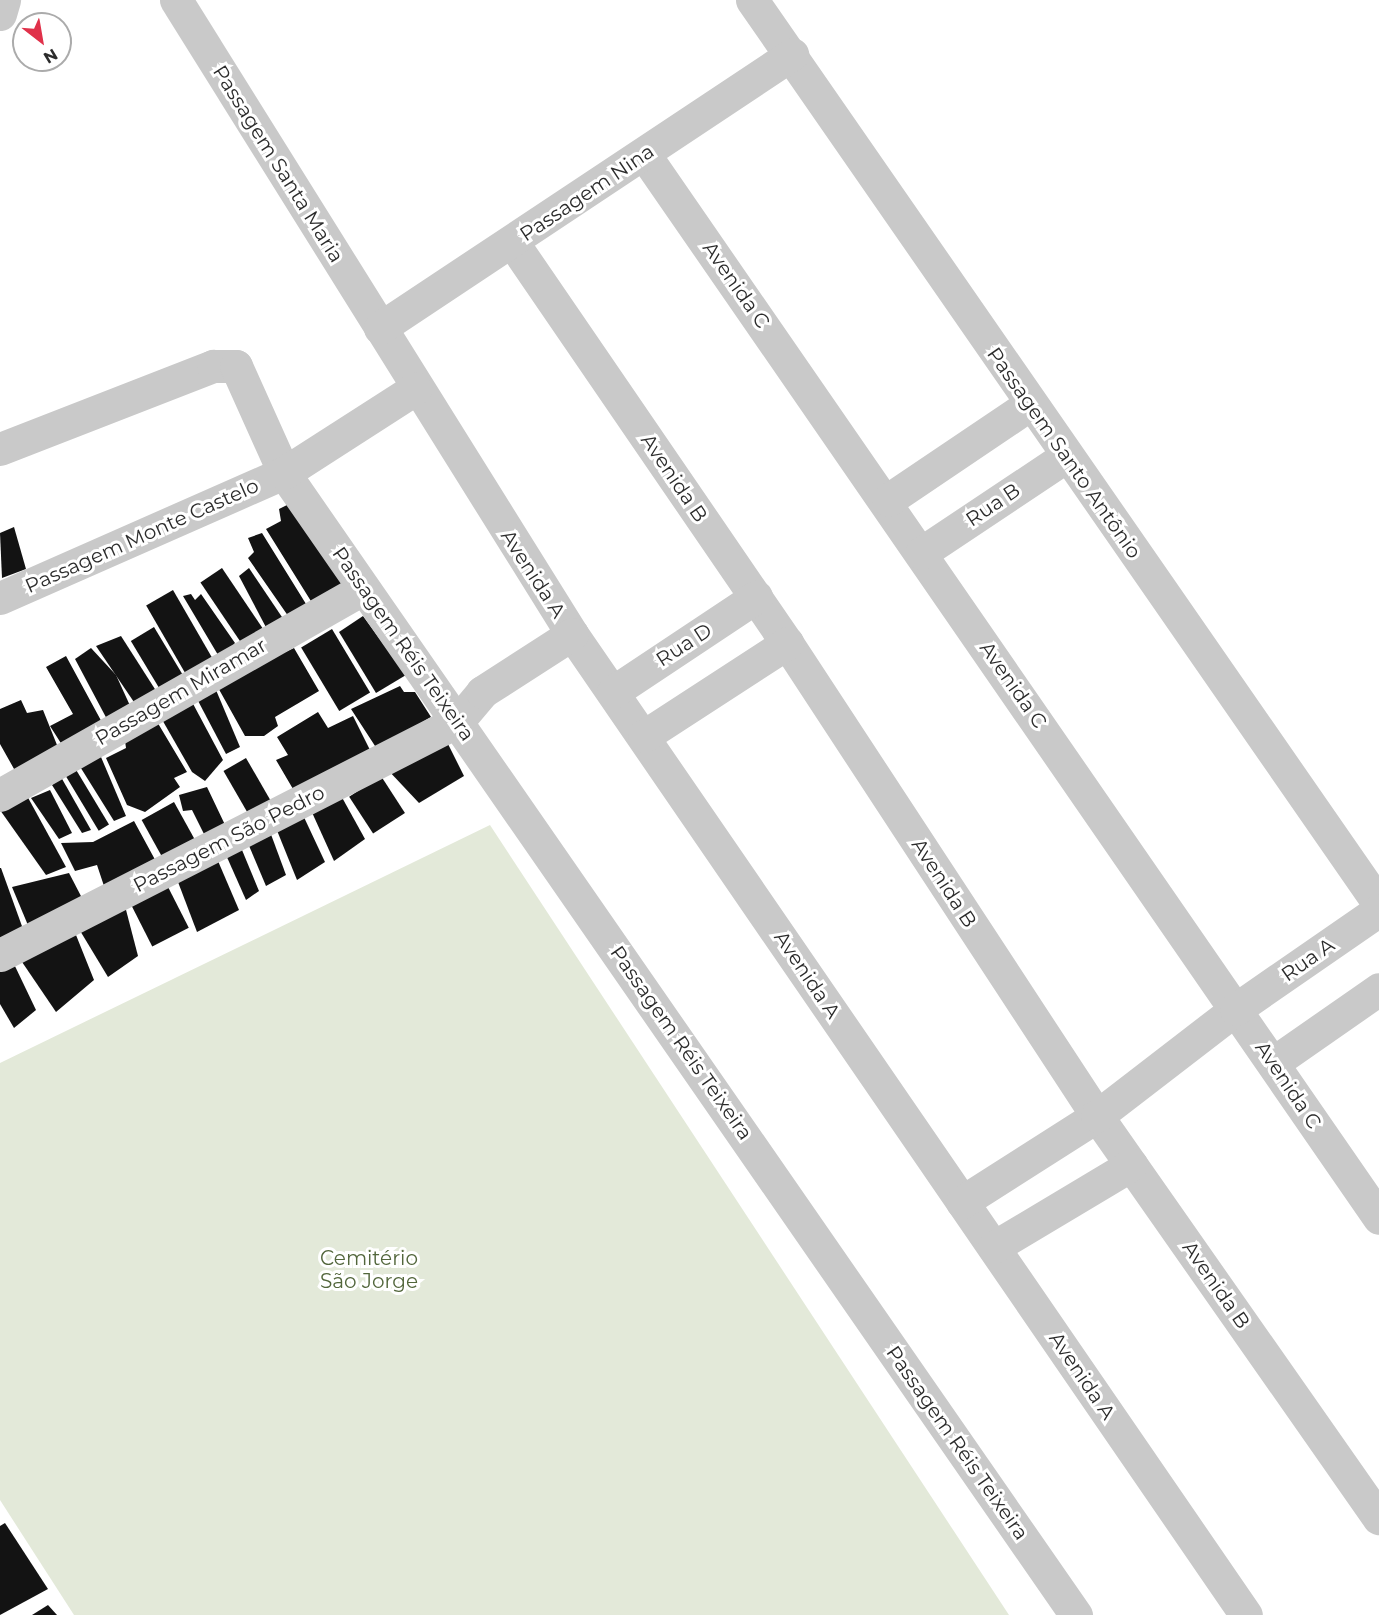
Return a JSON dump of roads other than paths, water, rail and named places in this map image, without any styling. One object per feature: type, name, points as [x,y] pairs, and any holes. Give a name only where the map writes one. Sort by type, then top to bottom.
[{"type":"street","points":[[0,14],[4,0]]},
{"type":"street","name":"Passagem Santa Maria","points":[[176,0],[380,328]]},
{"type":"street","name":"Passagem Santo Antônio","points":[[752,0],[792,54],[1065,457],[1379,904]]},
{"type":"street","name":"Passagem Nina","points":[[380,328],[513,243],[792,54]]},
{"type":"street","name":"Avenida C","points":[[644,154],[888,500],[921,553],[1379,1218]]},
{"type":"street","name":"Avenida B","points":[[513,243],[787,643],[1097,1116],[1379,1518]]},
{"type":"street","name":"Avenida A","points":[[380,328],[415,389],[572,634],[1246,1615]]},
{"type":"street","name":"Passagem Réis Teixeira","points":[[0,449],[229,364],[236,366],[284,473],[1076,1615]]},
{"type":"street","name":"Passagem Monte Castelo","points":[[0,598],[284,473],[415,389]]},
{"type":"street","points":[[888,500],[1029,405]]},
{"type":"street","name":"Rua B","points":[[921,553],[1065,457]]},
{"type":"street","name":"Passagem Miramar","points":[[0,795],[363,589]]},
{"type":"street","name":"Rua D","points":[[613,692],[756,597]]},
{"type":"street","points":[[458,721],[482,692],[572,634]]},
{"type":"street","points":[[644,736],[787,643]]},
{"type":"street","name":"Passagem São Pedro","points":[[0,955],[458,721]]},
{"type":"street","name":"Rua A","points":[[1097,1116],[1236,1009],[1379,910]]},
{"type":"street","points":[[1273,1063],[1379,989]]},
{"type":"street","points":[[962,1202],[1097,1116]]},
{"type":"street","points":[[994,1247],[1131,1165]]},
{"type":"park label","name":"Cemitério São Jorge","points":[[369,1270]]}]
